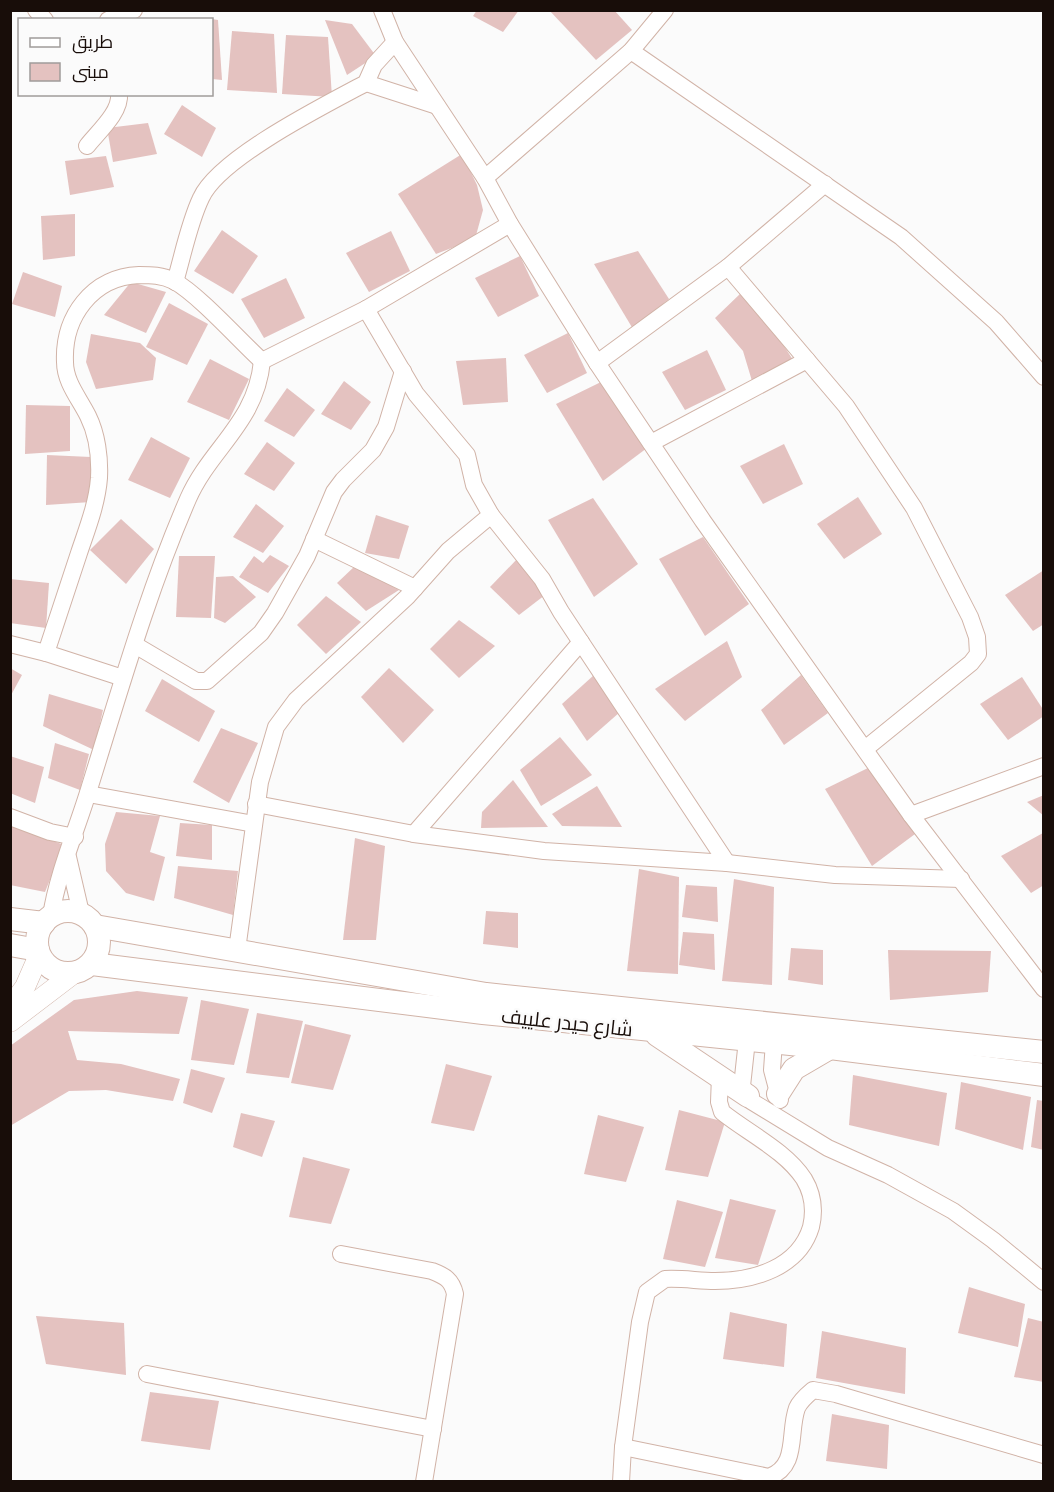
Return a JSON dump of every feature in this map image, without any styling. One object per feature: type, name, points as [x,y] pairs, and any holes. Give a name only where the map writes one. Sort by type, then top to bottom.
[{"type":"main road","points":[[10,919],[47,919],[69,911],[88,920],[99,933],[99,950],[82,969],[53,970],[39,952],[38,934],[47,919]]},
{"type":"main road","name":"شارع حيدر علييف","points":[[88,920],[237,950],[486,994],[1044,1052]]},
{"type":"main road","points":[[10,945],[39,952]]},
{"type":"main road","name":"شارع حيدر علييف","points":[[82,969],[651,1031],[830,1048],[1044,1075]]},
{"type":"main road","points":[[651,1031],[748,1096]]},
{"type":"main road","points":[[778,1094],[794,1069],[830,1048]]},
{"type":"street","points":[[113,18],[134,10]]},
{"type":"street","points":[[485,178],[631,51],[665,10]]},
{"type":"street","points":[[385,12],[395,42],[485,178],[510,224],[597,363],[911,815],[1044,989]]},
{"type":"street","points":[[175,282],[201,198],[210,184],[258,146],[366,83],[374,65],[395,42]]},
{"type":"street","points":[[631,51],[902,237],[996,322],[1044,377]]},
{"type":"street","points":[[366,83],[437,106]]},
{"type":"street","points":[[87,146],[119,103],[119,96]]},
{"type":"street","points":[[597,363],[728,267],[825,184]]},
{"type":"street","points":[[262,361],[366,309],[510,224]]},
{"type":"street","points":[[728,267],[846,406],[914,508],[946,565],[976,637],[978,654],[971,663],[865,749]]},
{"type":"street","points":[[46,653],[93,512],[99,477],[95,436],[89,417],[68,380],[64,363],[71,328],[84,300],[103,283],[138,275],[161,276],[175,282],[262,361]]},
{"type":"street","points":[[366,309],[416,394],[467,455],[474,485],[491,514],[542,579],[580,642],[727,863]]},
{"type":"street","points":[[651,443],[807,360]]},
{"type":"street","points":[[47,919],[56,884],[75,837],[123,678],[191,494],[206,466],[238,428],[256,389],[262,361]]},
{"type":"street","points":[[135,645],[196,681],[207,681],[261,633],[290,586],[314,539],[334,492],[373,450],[386,428],[403,371]]},
{"type":"street","points":[[237,950],[256,804],[268,748],[286,713],[415,588],[448,551],[491,514]]},
{"type":"street","points":[[314,539],[415,588]]},
{"type":"street","points":[[414,834],[580,642]]},
{"type":"street","points":[[10,644],[123,678]]},
{"type":"street","points":[[911,815],[1044,766]]},
{"type":"street","points":[[88,794],[254,824]]},
{"type":"street","points":[[256,804],[414,834],[544,851],[727,863],[835,875],[961,879]]},
{"type":"street","points":[[10,817],[50,832],[75,837]]},
{"type":"street","points":[[68,857],[88,920]]},
{"type":"street","points":[[10,1007],[25,987],[39,952]]},
{"type":"street","points":[[10,1022],[82,969]]},
{"type":"street","points":[[747,1040],[742,1080],[748,1096],[828,1148],[888,1175],[953,1211],[1044,1282]]},
{"type":"street","points":[[774,1042],[772,1070],[786,1121]]},
{"type":"street","points":[[621,1482],[623,1447],[640,1322],[647,1292],[665,1278],[718,1281],[763,1273],[789,1262],[806,1243],[812,1221],[814,1202],[803,1178],[787,1161],[722,1113],[718,1102],[720,1076]]},
{"type":"street","points":[[341,1254],[432,1271],[445,1277],[453,1285],[455,1294],[424,1482]]},
{"type":"street","points":[[147,1374],[433,1429]]},
{"type":"street","points":[[623,1447],[769,1477],[780,1473],[787,1465],[797,1407],[813,1390],[847,1397],[1044,1455]]},
{"type":"building","points":[[477,10],[519,10],[503,32],[473,16]]},
{"type":"building","points":[[549,10],[614,10],[632,30],[596,60]]},
{"type":"building","points":[[213,19],[218,20],[222,80],[213,79]]},
{"type":"building","points":[[325,20],[352,24],[376,56],[347,75]]},
{"type":"building","points":[[232,31],[274,34],[277,93],[227,90]]},
{"type":"building","points":[[286,35],[328,37],[332,97],[282,94]]},
{"type":"building","points":[[182,105],[216,128],[202,157],[164,134]]},
{"type":"building","points":[[148,123],[157,154],[113,162],[107,128]]},
{"type":"building","points":[[462,154],[477,185],[483,210],[475,239],[436,254],[398,194]]},
{"type":"building","points":[[106,156],[114,187],[70,195],[65,161]]},
{"type":"building","points":[[75,214],[75,256],[43,260],[41,216]]},
{"type":"building","points":[[222,230],[258,256],[233,294],[194,271]]},
{"type":"building","points":[[391,231],[410,271],[369,292],[346,253]]},
{"type":"building","points":[[638,251],[669,299],[633,329],[594,264]]},
{"type":"building","points":[[520,256],[539,296],[498,317],[475,278]]},
{"type":"building","points":[[23,272],[62,286],[55,317],[12,304]]},
{"type":"building","points":[[286,278],[305,318],[264,338],[241,299]]},
{"type":"building","points":[[131,282],[166,292],[146,333],[104,315]]},
{"type":"building","points":[[741,293],[775,332],[793,360],[752,381],[743,351],[715,318]]},
{"type":"building","points":[[169,303],[208,324],[187,365],[146,347]]},
{"type":"building","points":[[568,333],[587,373],[547,393],[524,355]]},
{"type":"building","points":[[91,334],[140,343],[156,358],[153,380],[96,389],[86,362]]},
{"type":"building","points":[[707,350],[726,390],[685,410],[662,372]]},
{"type":"building","points":[[506,358],[508,402],[463,405],[456,361]]},
{"type":"building","points":[[210,359],[249,379],[229,420],[187,402]]},
{"type":"building","points":[[344,381],[371,402],[351,430],[321,414]]},
{"type":"building","points":[[601,382],[647,448],[603,481],[556,404]]},
{"type":"building","points":[[287,388],[315,410],[294,437],[264,421]]},
{"type":"building","points":[[26,405],[70,406],[70,451],[25,454]]},
{"type":"building","points":[[151,437],[190,458],[170,498],[128,480]]},
{"type":"building","points":[[267,442],[295,463],[274,491],[244,474]]},
{"type":"building","points":[[784,444],[803,484],[763,504],[740,466]]},
{"type":"building","points":[[47,455],[91,457],[91,502],[46,505]]},
{"type":"building","points":[[858,497],[882,534],[844,559],[817,524]]},
{"type":"building","points":[[593,498],[638,564],[594,597],[548,520]]},
{"type":"building","points":[[256,504],[284,526],[263,553],[233,537]]},
{"type":"building","points":[[376,515],[409,526],[399,559],[365,553]]},
{"type":"building","points":[[121,519],[154,549],[126,584],[90,550]]},
{"type":"building","points":[[703,537],[749,604],[705,636],[659,559]]},
{"type":"building","points":[[270,555],[289,566],[268,593],[239,577],[254,556],[263,563]]},
{"type":"building","points":[[179,556],[215,556],[211,618],[176,617]]},
{"type":"building","points":[[519,557],[545,595],[519,615],[490,587]]},
{"type":"building","points":[[355,566],[399,590],[366,611],[337,583]]},
{"type":"building","points":[[1044,570],[1044,624],[1033,631],[1005,595]]},
{"type":"building","points":[[233,576],[256,597],[225,623],[214,618],[216,577]]},
{"type":"building","points":[[10,579],[49,583],[46,628],[10,623]]},
{"type":"building","points":[[326,596],[361,622],[326,654],[297,625]]},
{"type":"building","points":[[459,620],[495,646],[459,678],[430,649]]},
{"type":"building","points":[[727,641],[742,677],[685,721],[655,689]]},
{"type":"building","points":[[10,668],[22,675],[10,697]]},
{"type":"building","points":[[389,668],[434,710],[403,743],[361,697]]},
{"type":"building","points":[[594,675],[620,712],[587,741],[562,704]]},
{"type":"building","points":[[801,675],[828,713],[784,745],[761,710]]},
{"type":"building","points":[[1022,677],[1044,711],[1044,716],[1008,740],[980,704]]},
{"type":"building","points":[[162,679],[215,711],[199,742],[145,711]]},
{"type":"building","points":[[49,694],[103,710],[94,750],[43,726]]},
{"type":"building","points":[[221,728],[258,743],[229,803],[193,782]]},
{"type":"building","points":[[560,737],[592,775],[541,806],[520,770]]},
{"type":"building","points":[[55,743],[89,754],[80,790],[48,778]]},
{"type":"building","points":[[10,756],[44,767],[35,803],[10,793]]},
{"type":"building","points":[[870,767],[915,834],[872,866],[825,789]]},
{"type":"building","points":[[513,780],[548,827],[481,828],[482,812]]},
{"type":"building","points":[[597,786],[622,827],[562,826],[552,814]]},
{"type":"building","points":[[1044,795],[1044,816],[1027,802]]},
{"type":"building","points":[[116,812],[160,816],[150,852],[165,857],[154,901],[126,893],[106,871],[105,844]]},
{"type":"building","points":[[180,823],[212,825],[212,860],[176,856]]},
{"type":"building","points":[[10,825],[64,845],[45,892],[10,885]]},
{"type":"building","points":[[1043,833],[1044,885],[1031,893],[1001,856]]},
{"type":"building","points":[[355,838],[385,846],[376,940],[343,940]]},
{"type":"building","points":[[178,866],[238,871],[233,915],[174,898]]},
{"type":"building","points":[[639,869],[679,877],[678,974],[627,971]]},
{"type":"building","points":[[734,879],[774,887],[772,985],[722,981]]},
{"type":"building","points":[[686,885],[717,887],[718,922],[682,917]]},
{"type":"building","points":[[486,911],[518,913],[518,948],[483,944]]},
{"type":"building","points":[[683,932],[714,934],[715,970],[679,965]]},
{"type":"building","points":[[791,948],[823,950],[823,985],[788,980]]},
{"type":"building","points":[[888,950],[991,951],[988,992],[890,1000]]},
{"type":"building","points":[[137,991],[188,997],[179,1034],[68,1031],[77,1060],[121,1064],[180,1079],[173,1101],[106,1090],[69,1091],[10,1126],[10,1046],[74,1000]]},
{"type":"building","points":[[201,1000],[249,1009],[234,1065],[191,1060]]},
{"type":"building","points":[[257,1013],[303,1021],[289,1078],[246,1073]]},
{"type":"building","points":[[305,1024],[351,1035],[333,1090],[291,1083]]},
{"type":"building","points":[[446,1064],[492,1076],[474,1131],[431,1123]]},
{"type":"building","points":[[191,1069],[225,1078],[212,1113],[183,1103]]},
{"type":"building","points":[[853,1075],[947,1093],[939,1146],[849,1125]]},
{"type":"building","points":[[961,1082],[1031,1097],[1023,1150],[955,1129]]},
{"type":"building","points":[[1037,1100],[1044,1101],[1044,1150],[1031,1147]]},
{"type":"building","points":[[679,1110],[725,1122],[708,1177],[665,1170]]},
{"type":"building","points":[[241,1113],[275,1121],[262,1157],[233,1147]]},
{"type":"building","points":[[598,1115],[644,1127],[626,1182],[584,1174]]},
{"type":"building","points":[[303,1157],[350,1169],[331,1224],[289,1217]]},
{"type":"building","points":[[730,1199],[776,1210],[758,1265],[715,1258]]},
{"type":"building","points":[[677,1200],[723,1212],[705,1267],[663,1259]]},
{"type":"building","points":[[969,1287],[1025,1304],[1018,1347],[958,1333]]},
{"type":"building","points":[[730,1312],[787,1324],[784,1367],[723,1359]]},
{"type":"building","points":[[36,1316],[124,1323],[126,1375],[46,1364]]},
{"type":"building","points":[[1028,1318],[1044,1322],[1044,1382],[1014,1377]]},
{"type":"building","points":[[822,1331],[906,1348],[905,1394],[816,1378]]},
{"type":"building","points":[[150,1392],[219,1401],[210,1450],[141,1441]]},
{"type":"building","points":[[832,1414],[889,1425],[887,1469],[826,1461]]}]
